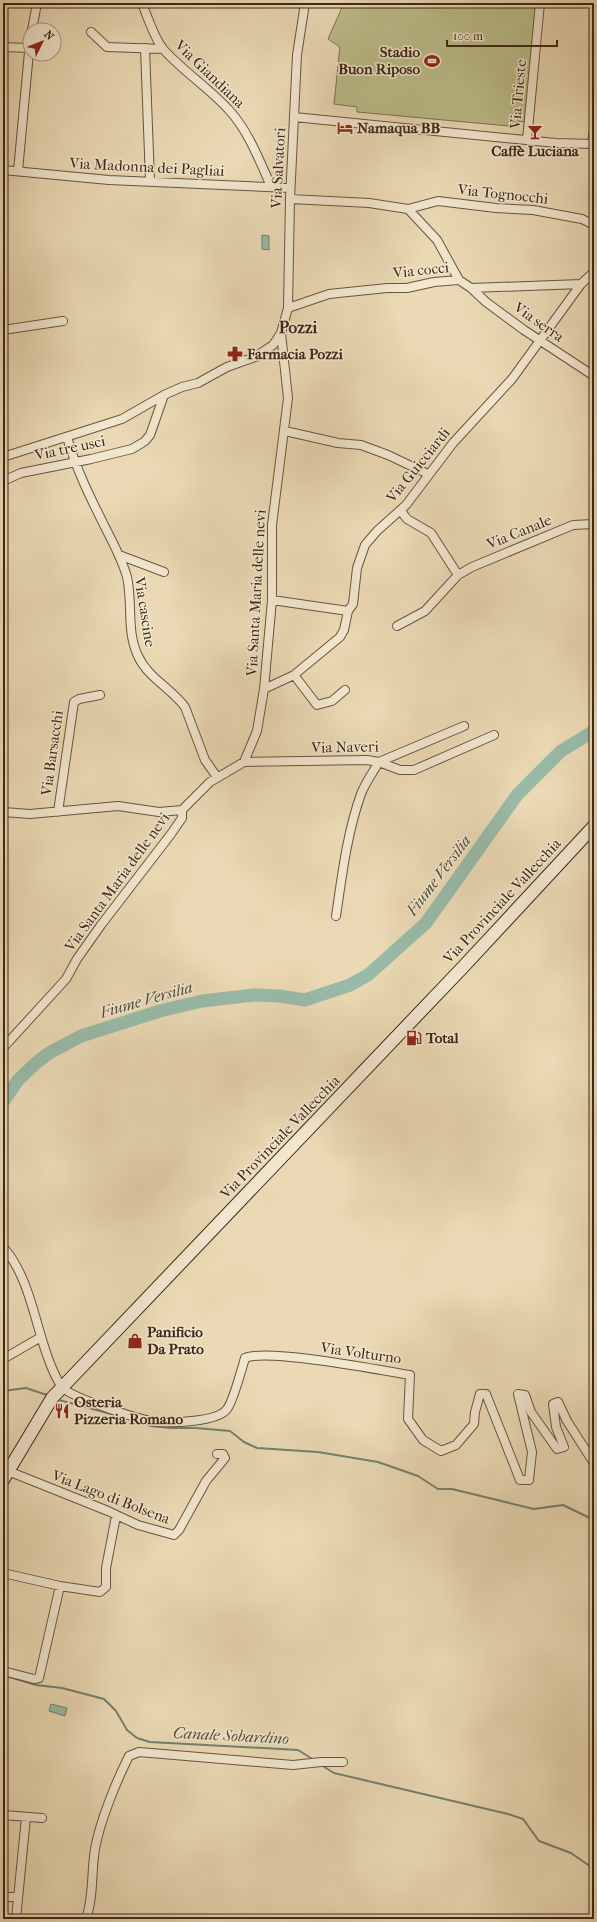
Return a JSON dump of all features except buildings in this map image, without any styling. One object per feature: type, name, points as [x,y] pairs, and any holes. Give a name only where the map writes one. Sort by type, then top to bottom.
[{"type":"main road","name":"Via Provinciale Vallecchia","points":[[5,1476],[52,1398],[453,978],[594,826]]},
{"type":"street","points":[[33,22],[37,3]]},
{"type":"street","name":"Via Giandiana","points":[[142,3],[163,49],[185,72],[218,98],[238,121],[247,134],[271,186]]},
{"type":"street","name":"Via Salvatori","points":[[281,333],[288,308],[290,188],[297,55],[305,3]]},
{"type":"street","name":"Via Trieste","points":[[527,140],[540,3]]},
{"type":"street","points":[[91,32],[107,47],[163,49]]},
{"type":"street","points":[[3,47],[22,46]]},
{"type":"street","points":[[145,48],[150,181]]},
{"type":"street","points":[[18,171],[28,62]]},
{"type":"street","points":[[294,116],[556,143],[593,144],[594,130]]},
{"type":"street","name":"Via Madonna dei Pagliai","points":[[3,170],[109,180],[290,188]]},
{"type":"street","name":"Via Tognocchi","points":[[290,199],[369,203],[408,209],[438,201],[496,208],[533,210],[582,219],[594,225]]},
{"type":"street","points":[[408,209],[437,240],[459,280]]},
{"type":"street","name":"Via Guicciardi","points":[[264,689],[294,675],[340,637],[344,630],[348,611],[353,604],[360,554],[377,531],[401,511],[428,474],[473,420],[512,379],[581,284],[594,272]]},
{"type":"street","name":"Via cocci","points":[[288,308],[329,294],[387,288],[407,288],[434,282],[459,280],[471,288]]},
{"type":"street","points":[[471,288],[581,284]]},
{"type":"street","name":"Via serra","points":[[471,288],[492,306],[594,376]]},
{"type":"street","points":[[3,330],[63,321]]},
{"type":"street","points":[[3,457],[122,419],[164,395],[190,384],[198,383],[227,368],[255,357],[273,345],[281,333]]},
{"type":"street","name":"Via Santa Maria delle nevi","points":[[3,1048],[66,979],[77,959],[101,925],[182,818],[182,810],[217,777],[244,762],[257,731],[264,689],[272,600],[272,525],[288,398],[281,333]]},
{"type":"street","name":"Via tre usci","points":[[3,481],[21,473],[132,448],[144,442],[159,411],[164,395]]},
{"type":"street","points":[[285,431],[338,443],[361,445],[388,454],[428,474]]},
{"type":"street","name":"Via cascine","points":[[67,437],[78,472],[119,555],[129,589],[133,639],[138,656],[149,674],[180,700],[185,707],[205,760],[217,777]]},
{"type":"street","points":[[401,511],[407,519],[431,533],[458,575]]},
{"type":"street","name":"Via Canale","points":[[397,626],[425,611],[458,575],[518,547],[573,525],[594,524]]},
{"type":"street","points":[[119,555],[164,572]]},
{"type":"street","points":[[272,600],[348,611]]},
{"type":"street","points":[[294,675],[317,706],[332,702],[345,690]]},
{"type":"street","name":"Via Barsacchi","points":[[58,812],[74,702],[79,699],[100,695]]},
{"type":"street","name":"Via Naveri","points":[[244,762],[367,760],[380,762],[464,726]]},
{"type":"street","points":[[336,916],[343,872],[361,793],[380,762],[400,770],[414,770],[494,735]]},
{"type":"street","name":"Via Barsacchi","points":[[3,812],[30,814],[118,806],[159,812],[182,810]]},
{"type":"street","points":[[3,1247],[20,1270],[41,1337],[62,1387]]},
{"type":"street","points":[[3,1359],[41,1337]]},
{"type":"street","name":"Via Volturno","points":[[62,1387],[74,1396],[156,1422],[203,1420],[220,1415],[228,1409],[245,1358],[252,1355],[302,1359],[410,1374],[408,1419],[423,1440],[441,1451],[456,1445],[474,1424],[475,1412],[480,1394],[486,1394],[520,1480],[529,1480],[532,1452],[518,1394],[525,1395],[531,1412],[557,1449],[564,1447],[556,1427],[553,1404],[558,1402],[567,1421],[594,1463]]},
{"type":"street","name":"Via Lago di Bolsena","points":[[5,1476],[108,1511],[138,1525],[174,1535],[179,1530],[206,1481],[226,1458],[223,1454],[217,1454]]},
{"type":"street","points":[[3,1573],[60,1586],[100,1592],[104,1590],[106,1587],[106,1568],[116,1516]]},
{"type":"street","points":[[3,1671],[34,1679],[39,1678],[60,1586]]},
{"type":"street","points":[[86,1919],[93,1887],[95,1849],[115,1789],[129,1756],[139,1752],[286,1765],[318,1762],[343,1762]]},
{"type":"street","points":[[3,1815],[42,1818]]},
{"type":"street","points":[[16,1919],[26,1817]]},
{"type":"street","points":[[3,1897],[18,1897]]},
{"type":"green space","points":[[344,3],[533,3],[536,8],[526,122],[516,121],[509,126],[357,112],[357,107],[334,104],[340,47],[328,39]]},
{"type":"shaded area","points":[[262,235],[269,236],[269,250],[262,249]]},
{"type":"shaded area","points":[[51,1704],[67,1708],[65,1716],[49,1711]]},
{"type":"waterway","name":"Fiume Versilia","points":[[3,1102],[18,1080],[36,1063],[49,1053],[81,1036],[160,1011],[202,1001],[254,995],[279,996],[305,1000],[350,985],[368,975],[426,923],[517,795],[561,751],[594,731]]},
{"type":"waterway","points":[[3,1391],[26,1388],[47,1395]]},
{"type":"waterway","points":[[59,1400],[119,1416]]},
{"type":"waterway","points":[[136,1421],[151,1426],[230,1431],[244,1442],[257,1448],[318,1452],[378,1462],[418,1476],[438,1489],[452,1489],[534,1509],[563,1505],[594,1520]]},
{"type":"waterway","name":"Canale Sobardino","points":[[3,1675],[36,1685],[62,1688],[104,1699],[116,1711],[127,1730],[137,1738],[150,1742],[298,1750],[314,1760]]},
{"type":"waterway","name":"Canale Sobardino","points":[[321,1765],[334,1773],[508,1814],[523,1819],[539,1841],[571,1853],[594,1869]]},
{"type":"place","name":"Stadio Buon Riposo","points":[[432,61]]},
{"type":"place","name":"Namaqua BB","points":[[345,128]]},
{"type":"place","name":"Caffè Luciana","points":[[535,132]]},
{"type":"place","name":"Farmacia Pozzi","points":[[235,354]]},
{"type":"place","name":"Total","points":[[414,1038]]},
{"type":"place","name":"Panificio Da Prato","points":[[135,1341]]},
{"type":"place","name":"Osteria Pizzeria Romano","points":[[62,1411]]},
{"type":"district","name":"Pozzi","points":[[298,327]]}]
